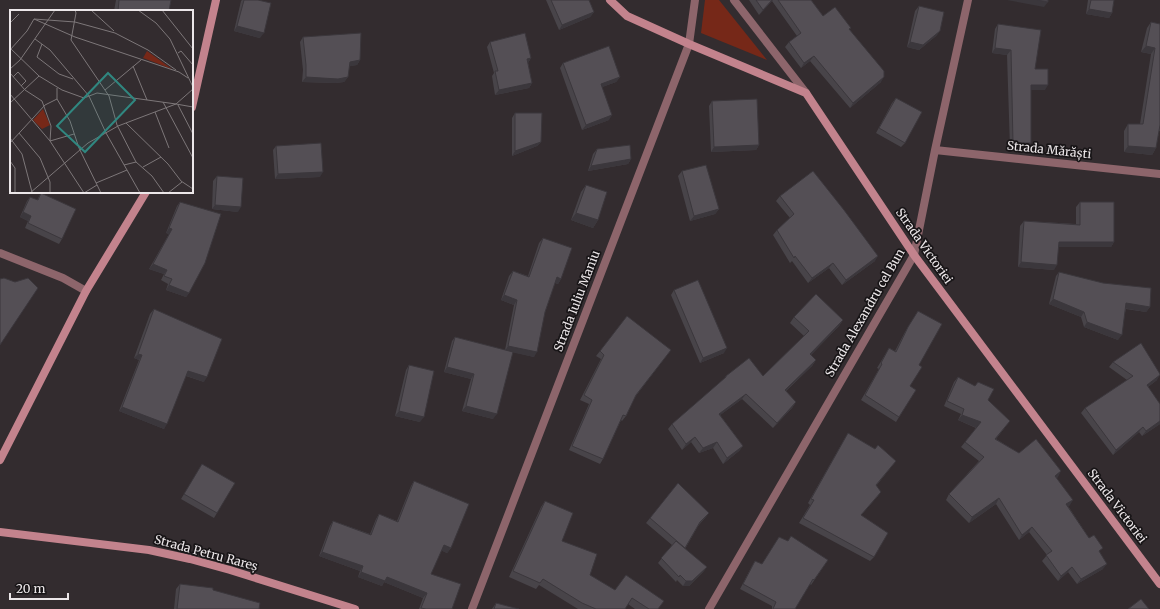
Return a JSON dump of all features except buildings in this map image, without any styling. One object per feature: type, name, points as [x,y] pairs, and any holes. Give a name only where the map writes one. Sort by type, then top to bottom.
[{"type":"street","points":[[193,103],[216,0]]},
{"type":"street","points":[[610,0],[627,16],[689,44],[806,93]]},
{"type":"street","name":"Strada Iuliu Maniu","points":[[472,609],[689,44],[695,0]]},
{"type":"street","points":[[734,0],[806,93]]},
{"type":"street","name":"Strada Alexandru cel Bun","points":[[709,609],[914,255],[935,150],[968,0]]},
{"type":"street","name":"Strada Victoriei","points":[[806,93],[914,255],[1160,584]]},
{"type":"street","name":"Strada Mărăști","points":[[935,150],[1160,174]]},
{"type":"street","points":[[0,460],[86,291],[145,193]]},
{"type":"street","points":[[0,253],[63,278],[86,291]]},
{"type":"street","name":"Strada Petru Rareș","points":[[0,532],[149,550],[230,570],[355,609]]},
{"type":"shaded area","points":[[705,0],[719,0],[767,60],[701,33]]}]
